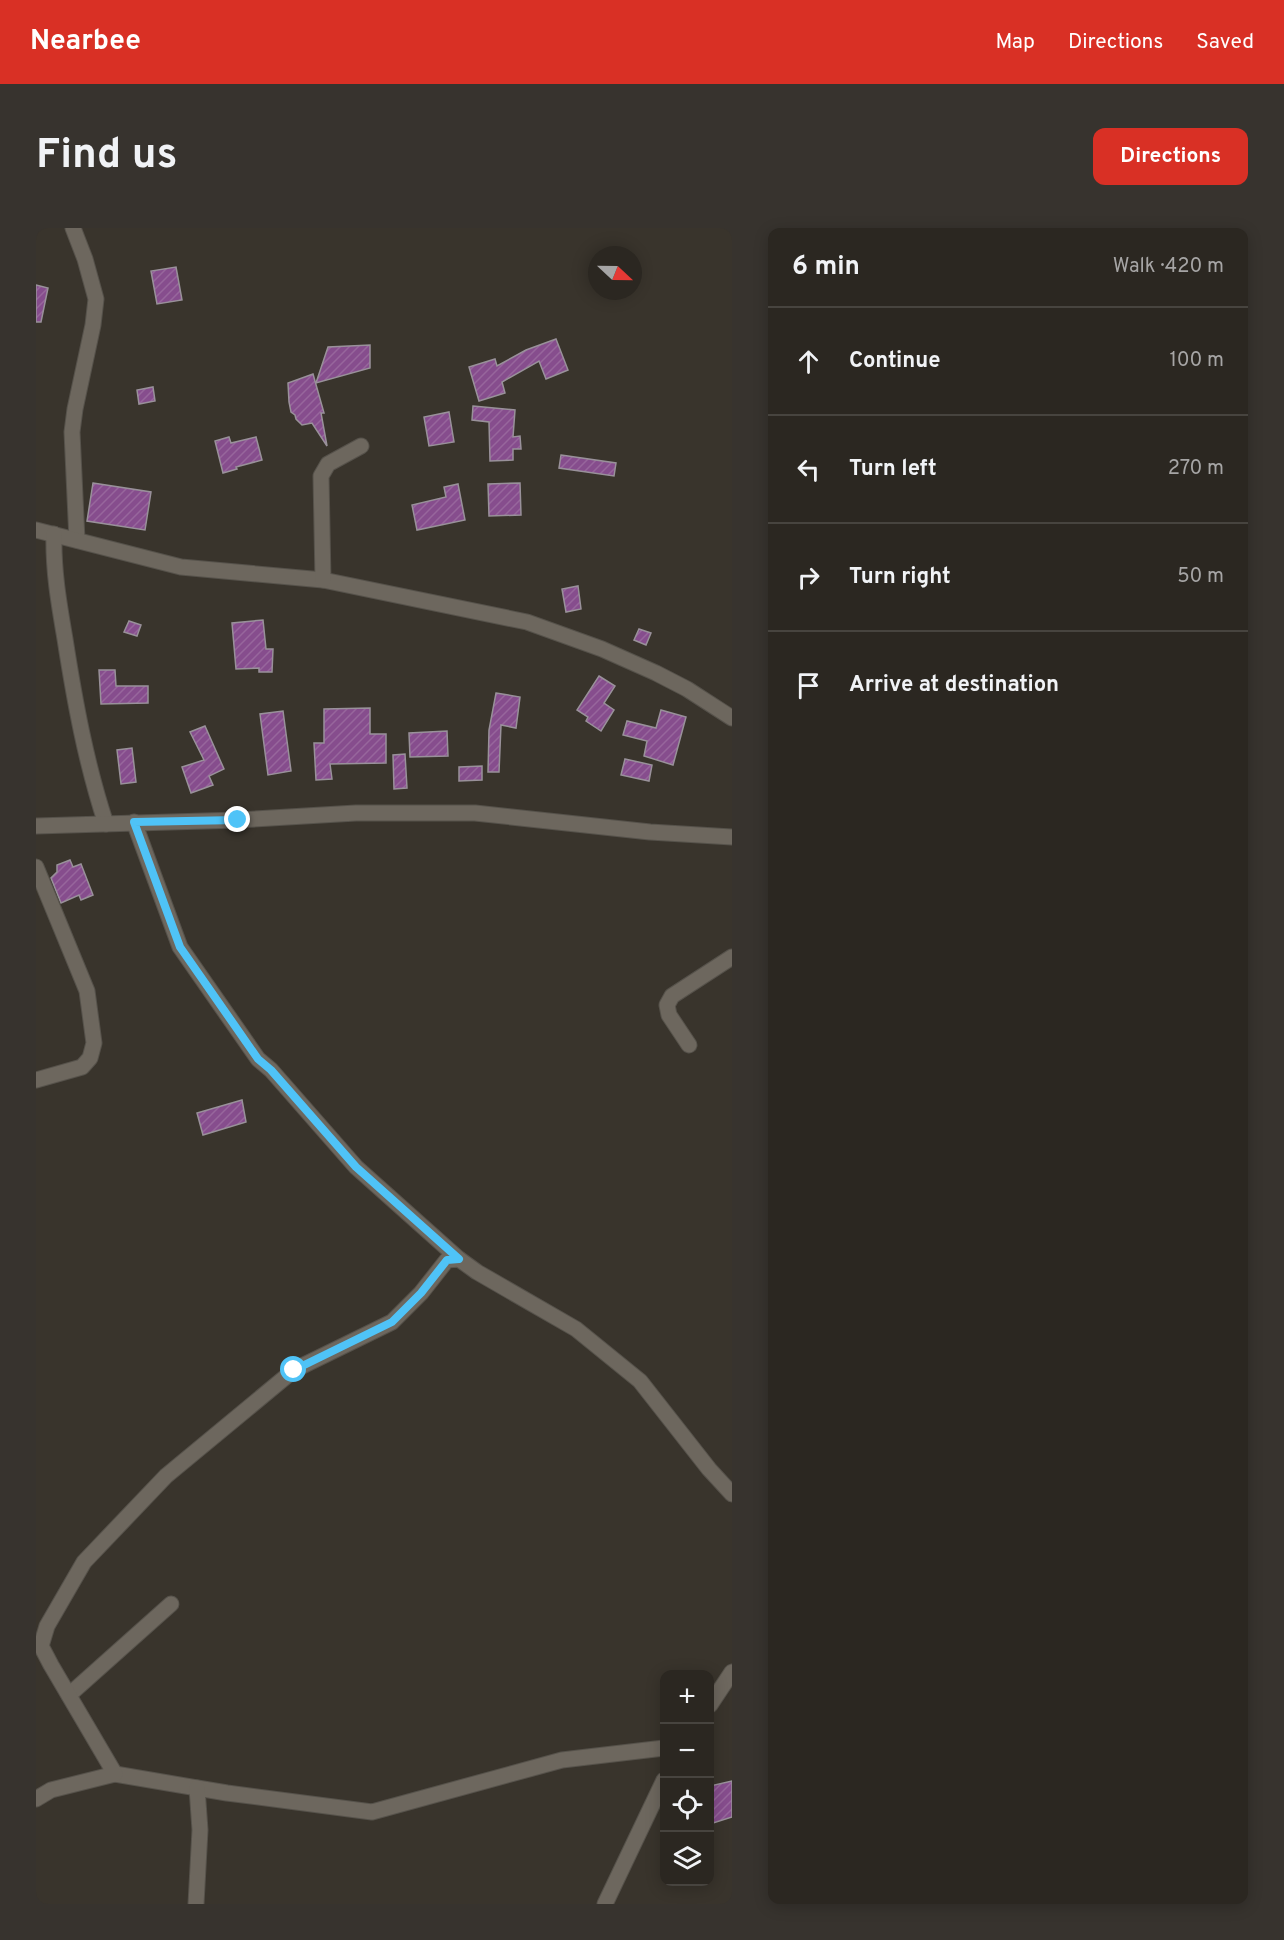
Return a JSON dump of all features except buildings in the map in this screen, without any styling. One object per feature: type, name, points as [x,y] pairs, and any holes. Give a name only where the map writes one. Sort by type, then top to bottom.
[{"type":"street","points":[[73,228],[85,259],[96,299],[72,432],[77,540]]},
{"type":"street","points":[[323,580],[321,476],[328,464],[361,446]]},
{"type":"street","points":[[36,530],[181,567],[323,580],[527,622],[602,649],[656,674],[687,689],[732,718]]},
{"type":"street","points":[[54,534],[53,562],[72,687],[86,760],[106,824]]},
{"type":"street","points":[[36,826],[238,820],[356,813],[475,813],[650,832],[732,837]]},
{"type":"street","points":[[134,822],[180,947],[258,1059],[271,1070],[356,1167],[459,1259],[477,1272],[576,1329],[640,1381],[709,1469],[732,1494]]},
{"type":"street","points":[[36,867],[87,992],[94,1043],[90,1058],[82,1067],[36,1080]]},
{"type":"street","points":[[689,1045],[669,1015],[667,1005],[672,996],[732,957]]},
{"type":"street","points":[[115,1774],[39,1646],[47,1626],[84,1563],[166,1476],[294,1370],[392,1322],[421,1293],[447,1260],[459,1259]]},
{"type":"street","points":[[69,1695],[171,1604]]},
{"type":"street","points":[[714,1699],[732,1672]]},
{"type":"street","points":[[36,1799],[51,1790],[115,1774],[197,1788],[372,1812],[562,1760],[660,1748]]},
{"type":"street","points":[[196,1904],[200,1830],[197,1788]]},
{"type":"street","points":[[605,1904],[660,1788]]},
{"type":"route","points":[[238,820],[134,822],[180,947],[258,1059],[271,1070],[356,1167],[459,1259],[447,1260],[421,1293],[392,1322],[294,1370]]}]
